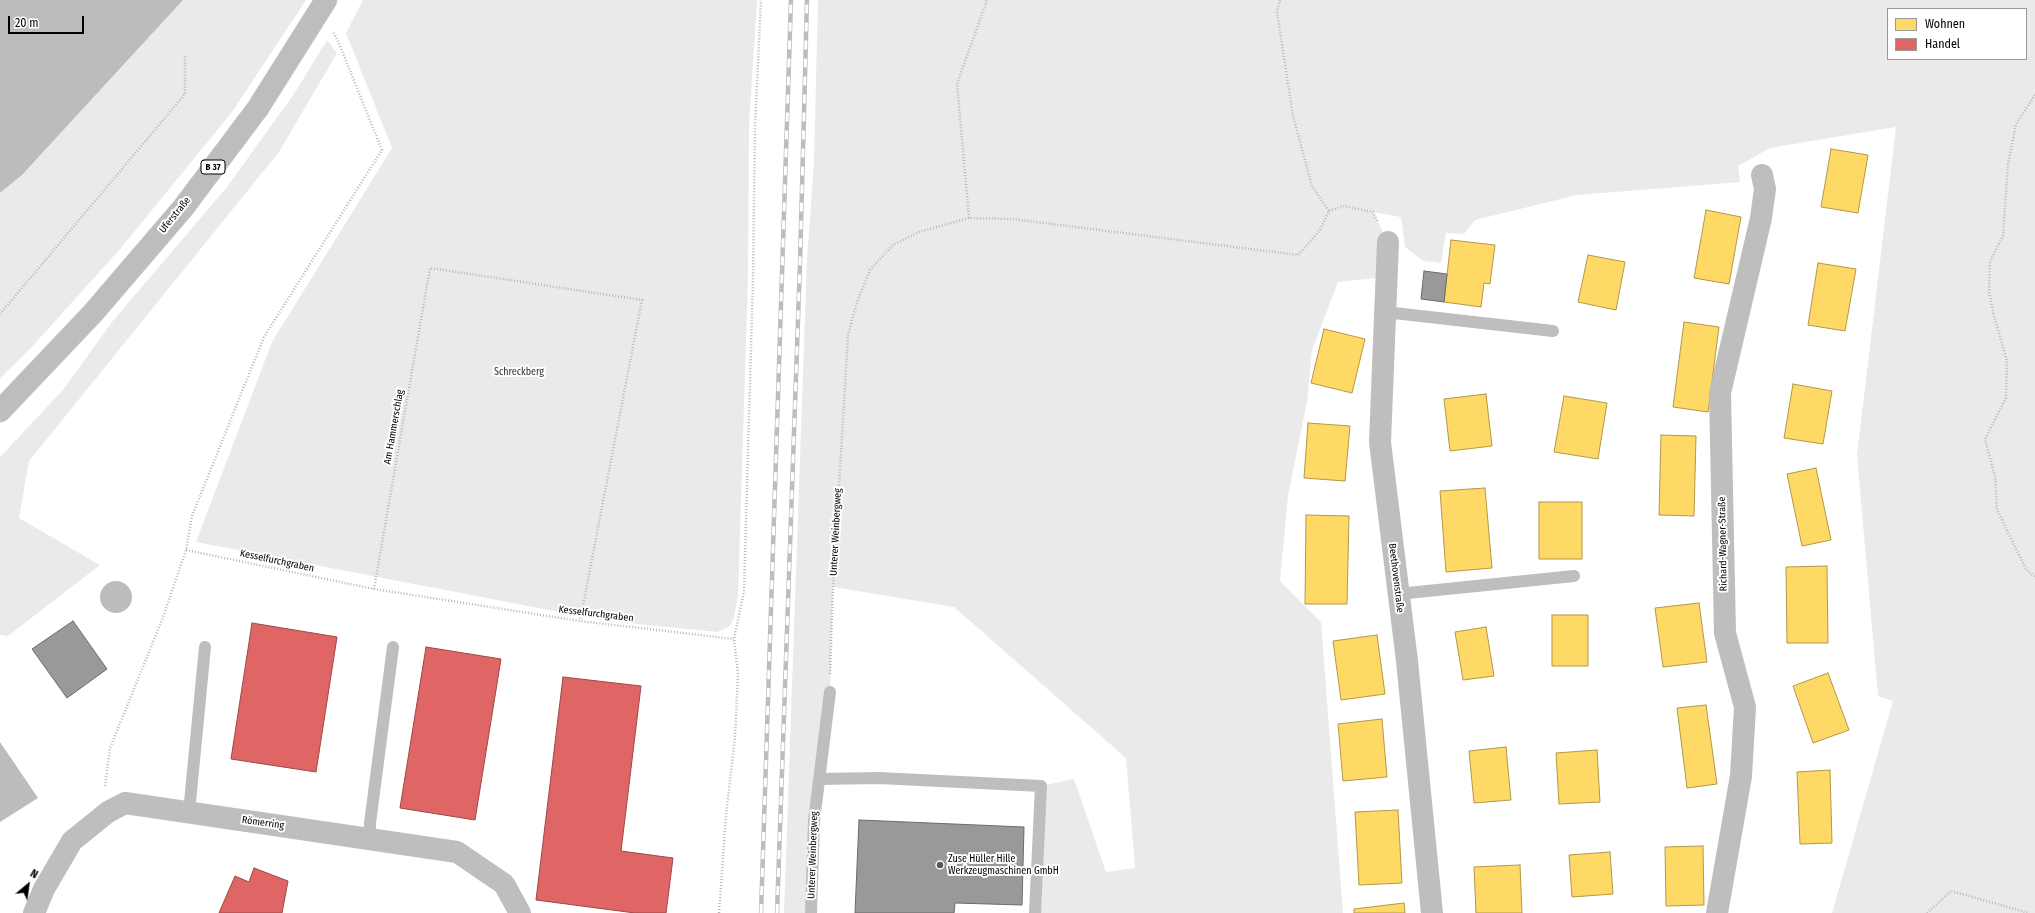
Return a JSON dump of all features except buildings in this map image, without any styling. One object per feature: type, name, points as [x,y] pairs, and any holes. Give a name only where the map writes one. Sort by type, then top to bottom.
[{"type":"main road","name":"Uferstraße","points":[[0,411],[93,313],[183,208],[258,108],[326,0]]},
{"type":"street","name":"Richard-Wagner-Straße","points":[[1717,913],[1741,776],[1745,707],[1725,633],[1720,392],[1761,218],[1765,189],[1762,175]]},
{"type":"street","name":"Beethovenstraße","points":[[1388,242],[1380,442],[1398,594],[1432,913]]},
{"type":"street","name":"Römerring","points":[[34,913],[44,890],[72,841],[108,812],[125,803],[457,852],[504,884],[520,913]]},
{"type":"lane","points":[[1385,312],[1553,331]]},
{"type":"lane","points":[[1398,594],[1574,576]]},
{"type":"lane","points":[[187,812],[190,802],[204,647]]},
{"type":"lane","points":[[370,839],[370,823],[393,647]]},
{"type":"lane","name":"Unterer Weinbergweg","points":[[811,913],[814,821],[830,692]]},
{"type":"lane","points":[[819,779],[879,778],[1041,786],[1035,913]]},
{"type":"path","points":[[719,913],[720,881],[735,736],[738,674],[734,639],[744,591],[753,278],[755,126],[761,0]]},
{"type":"path","points":[[969,218],[957,84],[987,0]]},
{"type":"path","points":[[1280,0],[1277,12],[1293,116],[1312,186],[1329,211],[1343,206],[1373,212],[1388,242]]},
{"type":"path","points":[[108,812],[104,796],[110,748],[162,620],[186,550],[192,516],[264,337],[382,150],[333,33]]},
{"type":"path","points":[[0,314],[185,94],[184,56]]},
{"type":"path","points":[[2035,95],[2016,124],[2008,164],[2002,236],[1990,261],[1989,292],[1994,316],[2007,361],[2006,398],[1985,439],[1995,476],[1998,510],[2026,570],[2035,577]]},
{"type":"path","name":"Unterer Weinbergweg","points":[[830,692],[832,594],[848,335],[857,302],[870,270],[893,245],[918,232],[969,218],[1012,220],[1298,255],[1320,230],[1329,211]]},
{"type":"path","name":"Am Hammerschlag","points":[[374,589],[430,268],[642,300],[580,621]]},
{"type":"path","name":"Kesselfurchgraben","points":[[186,550],[374,589],[580,621],[734,639]]},
{"type":"path","points":[[1927,913],[1951,891],[2029,913]]},
{"type":"green space","points":[[183,0],[306,0],[232,112],[121,248],[29,350],[0,378],[0,193],[22,175]]},
{"type":"green space","name":"Schreckberg","points":[[363,0],[757,0],[749,125],[748,278],[738,596],[734,617],[730,626],[717,632],[606,621],[196,542],[272,342],[392,148],[346,33]]},
{"type":"green space","points":[[818,0],[2035,0],[2035,913],[1832,913],[1893,701],[1878,696],[1857,455],[1896,127],[1770,148],[1738,166],[1740,182],[1577,195],[1475,220],[1464,234],[1446,233],[1441,263],[1423,261],[1405,247],[1401,217],[1373,212],[1388,242],[1387,277],[1338,282],[1312,350],[1307,402],[1288,496],[1280,581],[1321,622],[1343,913],[1035,913],[1041,786],[1074,779],[1106,872],[1135,868],[1126,758],[954,607],[833,587],[830,692],[811,913],[784,913],[807,259],[814,163]]},
{"type":"green space","points":[[327,40],[337,53],[279,152],[29,461],[19,518],[100,565],[8,636],[0,635],[0,457],[63,390],[112,322],[227,187],[296,91]]},
{"type":"shaded area","points":[[0,0],[183,0],[22,175],[0,193]]},
{"type":"shaded area","points":[[113,581],[119,581],[129,588],[132,597],[131,603],[125,610],[119,613],[113,613],[103,606],[100,600],[100,594],[107,584]]},
{"type":"shaded area","points":[[0,742],[38,798],[0,822]]},
{"type":"railway","points":[[761,913],[791,0]]},
{"type":"railway","points":[[777,913],[800,263],[807,0]]},
{"type":"place","name":"Zuse Hüller Hille Werkzeugmaschinen GmbH","points":[[940,865]]}]
